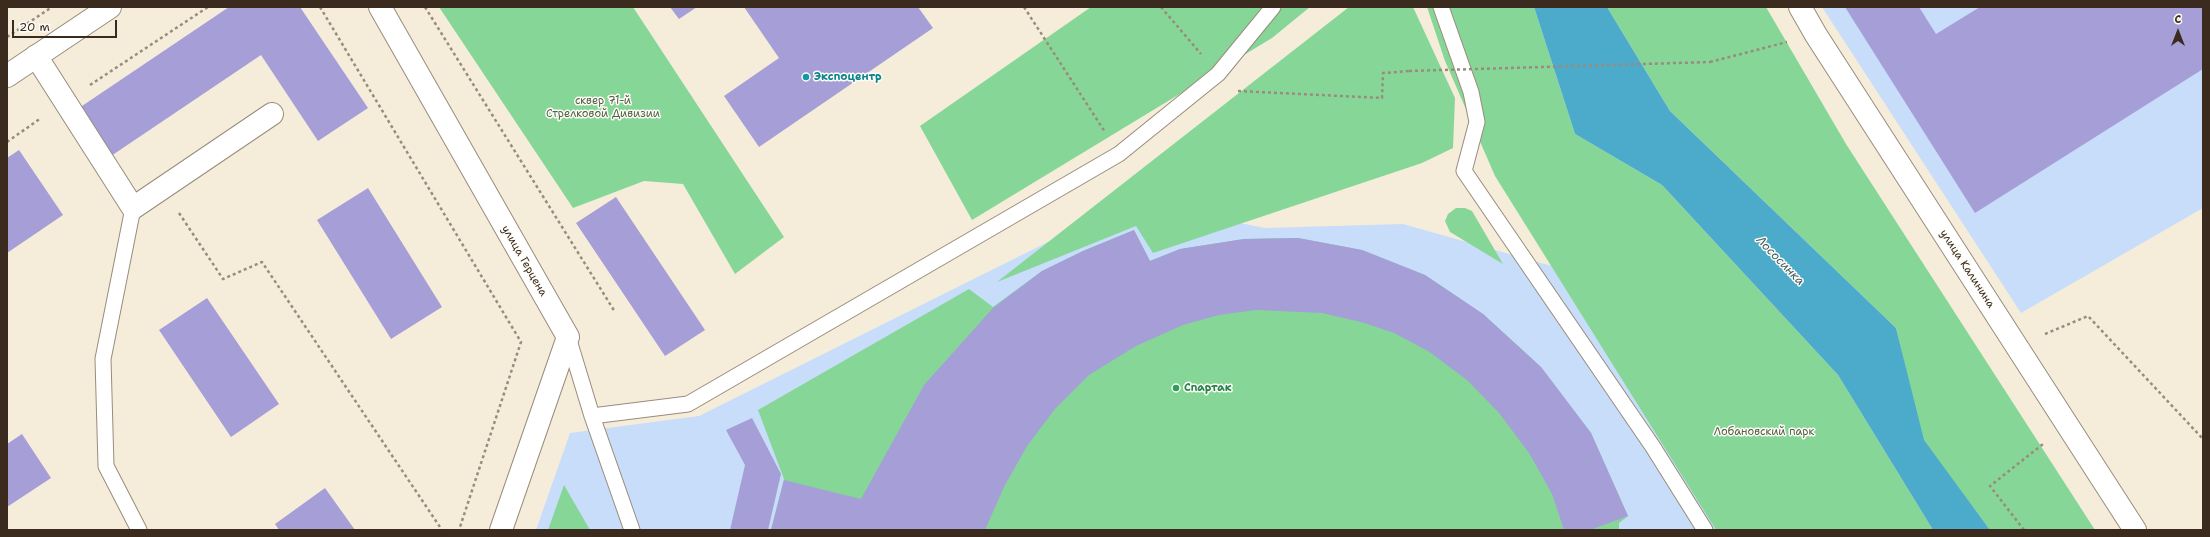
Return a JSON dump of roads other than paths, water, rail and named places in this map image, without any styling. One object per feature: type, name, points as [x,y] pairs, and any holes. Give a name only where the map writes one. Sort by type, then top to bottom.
[{"type":"street","points":[[7,76],[110,7]]},
{"type":"street","name":"улица Герцена","points":[[380,7],[568,337]]},
{"type":"street","name":"улица Калинина","points":[[1800,7],[1816,35],[2135,530]]},
{"type":"street","points":[[36,56],[133,208],[272,114]]},
{"type":"street","points":[[501,530],[568,337]]},
{"type":"lane","points":[[592,416],[688,404],[1119,154],[1218,74],[1273,7]]},
{"type":"lane","points":[[1441,7],[1471,92],[1477,122],[1464,172],[1653,447],[1706,530]]},
{"type":"lane","points":[[133,208],[103,359],[106,466],[139,530]]},
{"type":"lane","points":[[568,337],[592,416],[632,530]]},
{"type":"water","name":"Лососинка","points":[[1534,7],[1607,7],[1670,111],[1896,328],[1924,440],[1990,530],[1933,530],[1838,375],[1662,185],[1575,134]]},
{"type":"place","name":"Экспоцентр","points":[[806,77]]},
{"type":"place","name":"Спартак","points":[[1176,388]]},
{"type":"park label","name":"сквер 71-й Стрелковой Дивизии","points":[[603,107]]},
{"type":"park label","name":"Лобановский парк","points":[[1764,432]]}]
